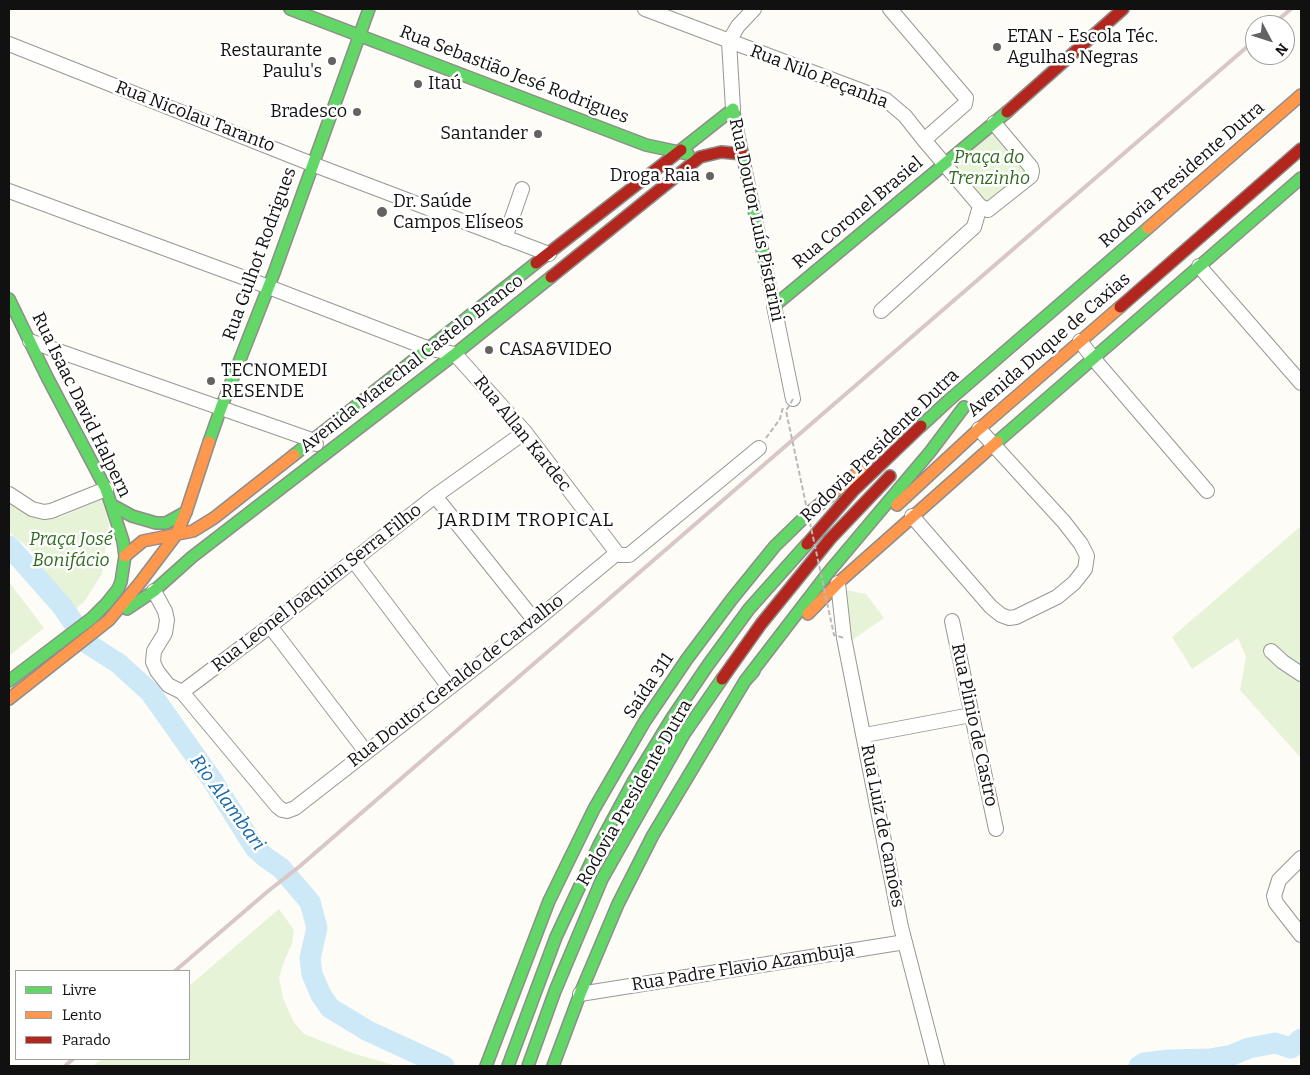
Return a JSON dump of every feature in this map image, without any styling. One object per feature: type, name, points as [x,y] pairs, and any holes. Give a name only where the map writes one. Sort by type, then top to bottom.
[{"type":"main road","name":"Rua Sebastião Jesé Rodrigues","points":[[290,9],[646,145],[700,157]]},
{"type":"main road","name":"Rua Gulhot Rodrigues","points":[[109,620],[176,536],[221,408],[268,288],[369,9]]},
{"type":"main road","name":"Rua Coronel Brasiel","points":[[774,306],[994,122],[1123,9]]},
{"type":"main road","name":"Rodovia Presidente Dutra","points":[[509,1062],[556,937],[582,881],[633,782],[708,664],[749,609],[854,490],[948,400],[1301,95]]},
{"type":"main road","name":"Avenida Marechal Castelo Branco","points":[[125,556],[143,541],[176,536],[193,531],[206,524],[427,348],[733,109]]},
{"type":"main road","name":"Rua Doutor Luís Pistarini","points":[[733,109],[774,306]]},
{"type":"main road","name":"Avenida Duque de Caxias","points":[[838,583],[844,566],[863,540],[893,509],[979,429],[1301,149]]},
{"type":"main road","name":"Avenida Marechal Castelo Branco","points":[[109,620],[154,591],[192,557],[455,354],[700,157],[721,152],[743,154]]},
{"type":"main road","name":"Avenida Duque de Caxias","points":[[744,681],[838,583],[912,516],[1301,178]]},
{"type":"main road","name":"Rua Isaac David Halpern","points":[[9,299],[47,377],[106,489],[123,540],[125,556]]},
{"type":"main road","name":"Saída 311","points":[[486,1066],[549,901],[590,818],[645,721],[682,667],[732,599],[775,546],[817,506],[948,400]]},
{"type":"main road","name":"Rodovia Presidente Dutra","points":[[744,681],[828,573],[930,452],[967,404],[917,451]]},
{"type":"main road","name":"Rodovia Presidente Dutra","points":[[529,1065],[555,991],[602,879],[684,734],[761,624],[830,539],[896,470]]},
{"type":"main road","points":[[112,505],[132,516],[156,523],[166,523],[186,512]]},
{"type":"main road","points":[[9,681],[92,618],[106,604],[118,589],[124,570],[125,556]]},
{"type":"main road","points":[[9,699],[109,620]]},
{"type":"main road","points":[[553,1066],[580,994],[618,904],[653,835],[744,681]]},
{"type":"street","name":"Rua Nilo Peçanha","points":[[645,9],[886,100],[905,116],[980,206]]},
{"type":"street","points":[[729,41],[738,26],[754,9]]},
{"type":"street","points":[[890,9],[966,98],[965,104],[924,140]]},
{"type":"street","name":"Rua Doutor Luís Pistarini","points":[[729,41],[733,109]]},
{"type":"street","name":"Rua Nicolau Taranto","points":[[9,44],[312,164],[549,254]]},
{"type":"street","points":[[881,311],[974,227],[980,206],[988,210],[991,209],[1031,176],[1031,167],[994,122]]},
{"type":"street","points":[[505,238],[522,189]]},
{"type":"street","points":[[9,191],[427,348],[455,354]]},
{"type":"street","points":[[1199,266],[1301,383]]},
{"type":"street","name":"Rua Doutor Luís Pistarini","points":[[774,306],[793,398]]},
{"type":"street","points":[[30,341],[312,440],[324,455]]},
{"type":"street","points":[[1080,341],[1207,491]]},
{"type":"street","name":"Rua Allan Kardec","points":[[455,354],[525,432],[623,554]]},
{"type":"street","points":[[912,516],[991,607],[1001,615],[1009,618],[1016,618],[1057,597],[1074,583],[1085,569],[1087,556],[1081,544],[1064,522],[979,429]]},
{"type":"street","name":"Rua Leonel Joaquim Serra Filho","points":[[182,692],[270,626],[435,496],[525,432]]},
{"type":"street","name":"Rua Doutor Geraldo de Carvalho","points":[[182,692],[276,806],[287,811],[295,808],[759,448]]},
{"type":"street","points":[[9,494],[32,509],[44,512],[106,489]]},
{"type":"street","points":[[435,496],[535,621]]},
{"type":"street","points":[[353,560],[449,687]]},
{"type":"street","name":"Rua Luiz de Camões","points":[[838,583],[844,638],[905,942],[937,1066]]},
{"type":"street","points":[[154,591],[165,611],[167,620],[165,633],[154,651],[153,662],[157,671],[168,685],[182,692]]},
{"type":"street","name":"Rua Plinio de Castro","points":[[952,621],[996,830]]},
{"type":"street","points":[[270,626],[366,752]]},
{"type":"street","points":[[1271,651],[1301,674]]},
{"type":"street","points":[[864,734],[971,715]]},
{"type":"street","points":[[1301,858],[1279,880],[1274,896],[1276,904],[1301,935]]},
{"type":"street","name":"Rua Padre Flavio Azambuja","points":[[580,994],[905,942]]},
{"type":"path","points":[[759,448],[780,418],[784,405],[793,398]]},
{"type":"path","points":[[793,398],[786,411],[834,635],[844,638]]},
{"type":"green space","name":"Praça do Trenzinho","points":[[993,130],[1030,172],[987,208],[949,165]]},
{"type":"green space","name":"Praça José Bonifácio","points":[[102,499],[109,524],[102,574],[84,602],[72,612],[30,549],[9,532],[9,503],[30,515],[60,517]]},
{"type":"green space","points":[[1301,526],[1301,758],[1240,690],[1246,657],[1238,638],[1192,669],[1172,637]]},
{"type":"green space","points":[[9,582],[44,628],[9,656]]},
{"type":"green space","points":[[841,589],[866,594],[884,618],[851,641]]},
{"type":"green space","points":[[279,909],[294,930],[292,944],[279,978],[283,998],[293,1021],[304,1034],[355,1054],[397,1066],[93,1066],[101,1060],[190,1060],[190,985]]},
{"type":"waterway","name":"Rio Alambari","points":[[9,546],[62,606],[88,644],[118,663],[150,692],[211,778],[255,848],[281,868],[310,902],[317,928],[310,958],[312,974],[321,995],[330,1008],[368,1031],[444,1066]]},
{"type":"waterway","name":"Rio Alambari","points":[[1139,1066],[1144,1063],[1169,1060],[1210,1059],[1275,1043],[1291,1048],[1301,1039]]},
{"type":"railway","points":[[1284,15],[1291,9]]},
{"type":"railway","points":[[176,970],[300,866],[1245,49]]},
{"type":"railway","points":[[65,1066],[72,1060]]},
{"type":"traffic: fast","points":[[290,9],[646,145],[688,154]]},
{"type":"traffic: fast","points":[[209,442],[274,273],[369,9]]},
{"type":"traffic: fast","points":[[681,150],[733,109],[774,306],[1007,112]]},
{"type":"traffic: fast","points":[[997,442],[1301,178]]},
{"type":"traffic: fast","points":[[921,426],[1148,228]]},
{"type":"traffic: fast","points":[[294,455],[536,263]]},
{"type":"traffic: fast","points":[[127,609],[154,591],[192,557],[455,354],[551,277]]},
{"type":"traffic: fast","points":[[9,299],[47,377],[106,489],[123,541],[125,556],[121,582],[106,604],[92,618],[9,681]]},
{"type":"traffic: fast","points":[[745,681],[828,573],[930,452],[964,407]]},
{"type":"traffic: fast","points":[[112,505],[132,516],[156,523],[166,523],[186,512]]},
{"type":"traffic: fast","points":[[486,1066],[549,901],[594,809],[645,721],[687,659],[732,599],[775,546],[809,513]]},
{"type":"traffic: fast","points":[[508,1066],[556,937],[600,843],[633,782],[672,718],[708,665],[749,609],[807,544]]},
{"type":"traffic: fast","points":[[553,1066],[580,994],[618,904],[653,835],[745,681],[754,671]]},
{"type":"traffic: fast","points":[[528,1066],[555,991],[602,879],[684,734],[722,679]]},
{"type":"traffic: slow","points":[[1148,228],[1301,95]]},
{"type":"traffic: slow","points":[[897,505],[979,429],[1120,307]]},
{"type":"traffic: slow","points":[[9,699],[109,620],[139,584],[176,535],[186,512],[209,442]]},
{"type":"traffic: slow","points":[[808,614],[838,583],[997,442]]},
{"type":"traffic: slow","points":[[125,556],[143,541],[193,531],[214,518],[294,455]]},
{"type":"traffic: slow","points":[[809,513],[861,470]]},
{"type":"traffic: jam","points":[[1007,112],[1123,9]]},
{"type":"traffic: jam","points":[[1120,307],[1301,149]]},
{"type":"traffic: jam","points":[[536,263],[681,150]]},
{"type":"traffic: jam","points":[[551,277],[700,157],[721,152],[743,154]]},
{"type":"traffic: jam","points":[[807,544],[854,490],[921,426]]},
{"type":"traffic: jam","points":[[722,679],[761,624],[830,539],[890,476]]},
{"type":"place","name":"ETAN - Escola Téc. Agulhas Negras","points":[[997,47]]},
{"type":"place","name":"Restaurante Paulu's","points":[[332,61]]},
{"type":"place","name":"Itaú","points":[[418,84]]},
{"type":"place","name":"Bradesco","points":[[357,112]]},
{"type":"place","name":"Santander","points":[[538,134]]},
{"type":"place","name":"Droga Raia","points":[[710,176]]},
{"type":"place","name":"Dr. Saúde Campos Elíseos","points":[[382,212]]},
{"type":"place","name":"CASA&VIDEO","points":[[489,350]]},
{"type":"place","name":"TECNOMEDI RESENDE","points":[[211,381]]},
{"type":"district","name":"JARDIM TROPICAL","points":[[526,521]]}]
